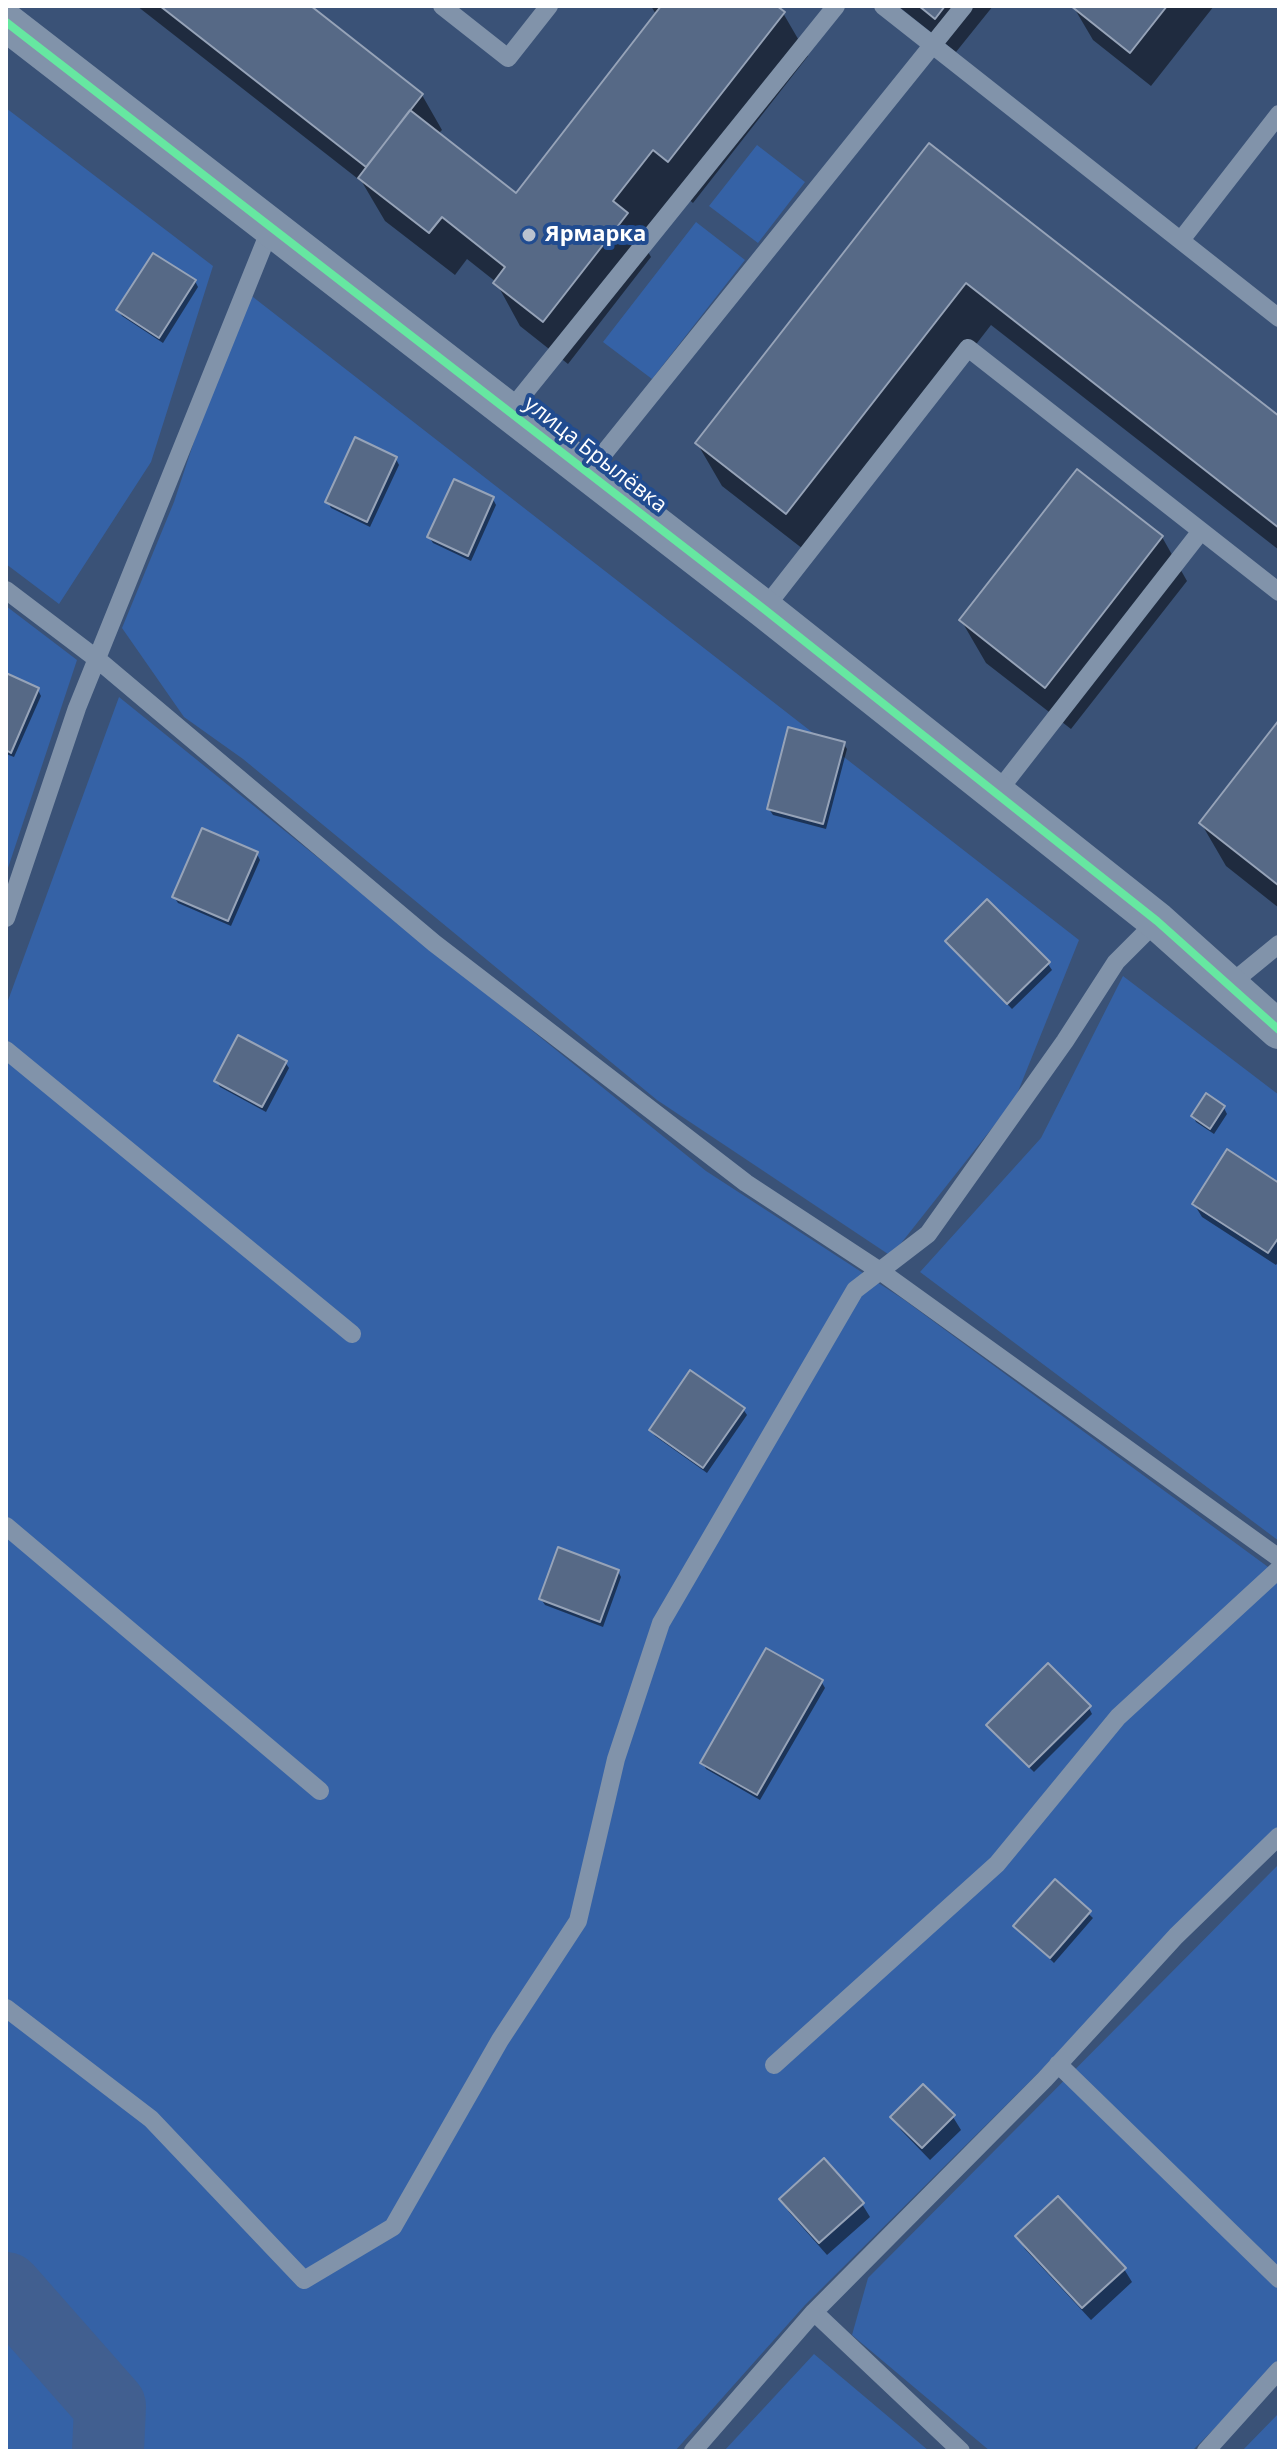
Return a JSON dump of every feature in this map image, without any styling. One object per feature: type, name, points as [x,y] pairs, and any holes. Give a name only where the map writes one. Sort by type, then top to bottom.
[{"type":"street","name":"улица Брылёвка","points":[[6,22],[764,609],[1157,921],[1279,1030]]},
{"type":"lane","points":[[442,6],[508,58],[549,6]]},
{"type":"lane","points":[[509,412],[836,6]]},
{"type":"lane","points":[[883,6],[1279,318]]},
{"type":"lane","points":[[588,473],[964,6]]},
{"type":"lane","points":[[1181,240],[1279,114]]},
{"type":"lane","points":[[6,918],[77,708],[271,227]]},
{"type":"lane","points":[[764,609],[968,348],[1279,592]]},
{"type":"lane","points":[[996,794],[1201,531]]},
{"type":"lane","points":[[6,590],[97,659],[434,943],[746,1183],[880,1271],[1279,1558]]},
{"type":"lane","points":[[6,2008],[151,2119],[304,2280],[393,2227],[500,2040],[578,1921],[616,1759],[661,1623],[855,1290],[928,1234],[1116,962],[1157,921]]},
{"type":"lane","points":[[1229,985],[1279,944]]},
{"type":"lane","points":[[6,1050],[352,1334]]},
{"type":"lane","points":[[6,1526],[320,1791]]},
{"type":"lane","points":[[774,2065],[997,1864],[1118,1717],[1279,1569]]},
{"type":"lane","points":[[693,2451],[814,2312],[1058,2064],[1176,1936],[1279,1836]]},
{"type":"lane","points":[[1058,2064],[1279,2279]]},
{"type":"lane","points":[[814,2312],[961,2451]]},
{"type":"lane","points":[[1206,2451],[1279,2370]]},
{"type":"shaded area","points":[[6,108],[213,266],[151,462],[59,604],[6,564]]},
{"type":"shaded area","points":[[757,145],[805,182],[758,243],[709,206]]},
{"type":"shaded area","points":[[696,222],[745,260],[652,379],[603,342]]},
{"type":"shaded area","points":[[244,290],[1079,940],[1015,1099],[891,1256],[657,1100],[243,759],[184,717],[122,628],[174,502]]},
{"type":"shaded area","points":[[6,606],[77,660],[6,874]]},
{"type":"shaded area","points":[[119,697],[706,1171],[903,1299],[1279,1575],[1279,1826],[1152,1960],[805,2305],[675,2451],[6,2451],[6,1006]]},
{"type":"shaded area","points":[[1123,976],[1279,1095],[1279,1541],[920,1272],[1041,1138]]},
{"type":"shaded area","points":[[1279,1864],[1279,2364],[1192,2451],[990,2451],[852,2335],[868,2278]]},
{"type":"shaded area","points":[[814,2354],[929,2451],[724,2451]]},
{"type":"shaded area","points":[[1279,2413],[1279,2451],[1242,2451]]},
{"type":"building","points":[[160,6],[311,6],[423,94],[366,167]]},
{"type":"building","points":[[661,6],[777,6],[785,12],[668,162],[653,150],[613,201],[628,213],[543,322],[493,283],[505,267],[442,217],[429,233],[358,178],[410,110],[516,193]]},
{"type":"building","points":[[919,6],[945,6],[935,19]]},
{"type":"building","points":[[1071,6],[1167,6],[1130,53]]},
{"type":"building","points":[[929,143],[1279,416],[1279,528],[966,283],[786,514],[695,443]]},
{"type":"building","points":[[153,253],[196,280],[159,338],[116,310]]},
{"type":"building","points":[[355,437],[397,457],[367,522],[325,502]]},
{"type":"building","points":[[1077,469],[1163,536],[1045,688],[959,620]]},
{"type":"building","points":[[454,479],[494,497],[468,556],[427,537]]},
{"type":"building","points":[[6,673],[39,688],[11,753],[6,750]]},
{"type":"building","points":[[1279,720],[1279,885],[1278,885],[1199,823]]},
{"type":"building","points":[[788,727],[845,742],[823,824],[767,809]]},
{"type":"building","points":[[202,828],[258,852],[228,921],[172,897]]},
{"type":"building","points":[[987,899],[1050,962],[1007,1004],[945,941]]},
{"type":"building","points":[[238,1035],[287,1061],[262,1107],[214,1081]]},
{"type":"building","points":[[1206,1093],[1225,1106],[1210,1129],[1191,1116]]},
{"type":"building","points":[[1227,1149],[1279,1183],[1279,1237],[1268,1253],[1192,1204]]},
{"type":"building","points":[[690,1370],[745,1408],[703,1468],[649,1430]]},
{"type":"building","points":[[558,1547],[619,1570],[600,1622],[539,1599]]},
{"type":"building","points":[[766,1648],[823,1680],[757,1795],[700,1763]]},
{"type":"building","points":[[1048,1663],[1091,1706],[1029,1767],[986,1725]]},
{"type":"building","points":[[1055,1879],[1091,1911],[1050,1958],[1013,1926]]},
{"type":"building","points":[[923,2084],[955,2115],[922,2148],[890,2117]]},
{"type":"building","points":[[824,2158],[864,2203],[819,2243],[779,2199]]},
{"type":"building","points":[[1058,2196],[1126,2268],[1082,2308],[1015,2236]]},
{"type":"waterway","points":[[6,2288],[110,2406],[108,2451]]},
{"type":"cycle path","points":[[6,22],[764,609],[1157,921],[1279,1030]]},
{"type":"place","name":"Ярмарка","points":[[529,235]]}]
